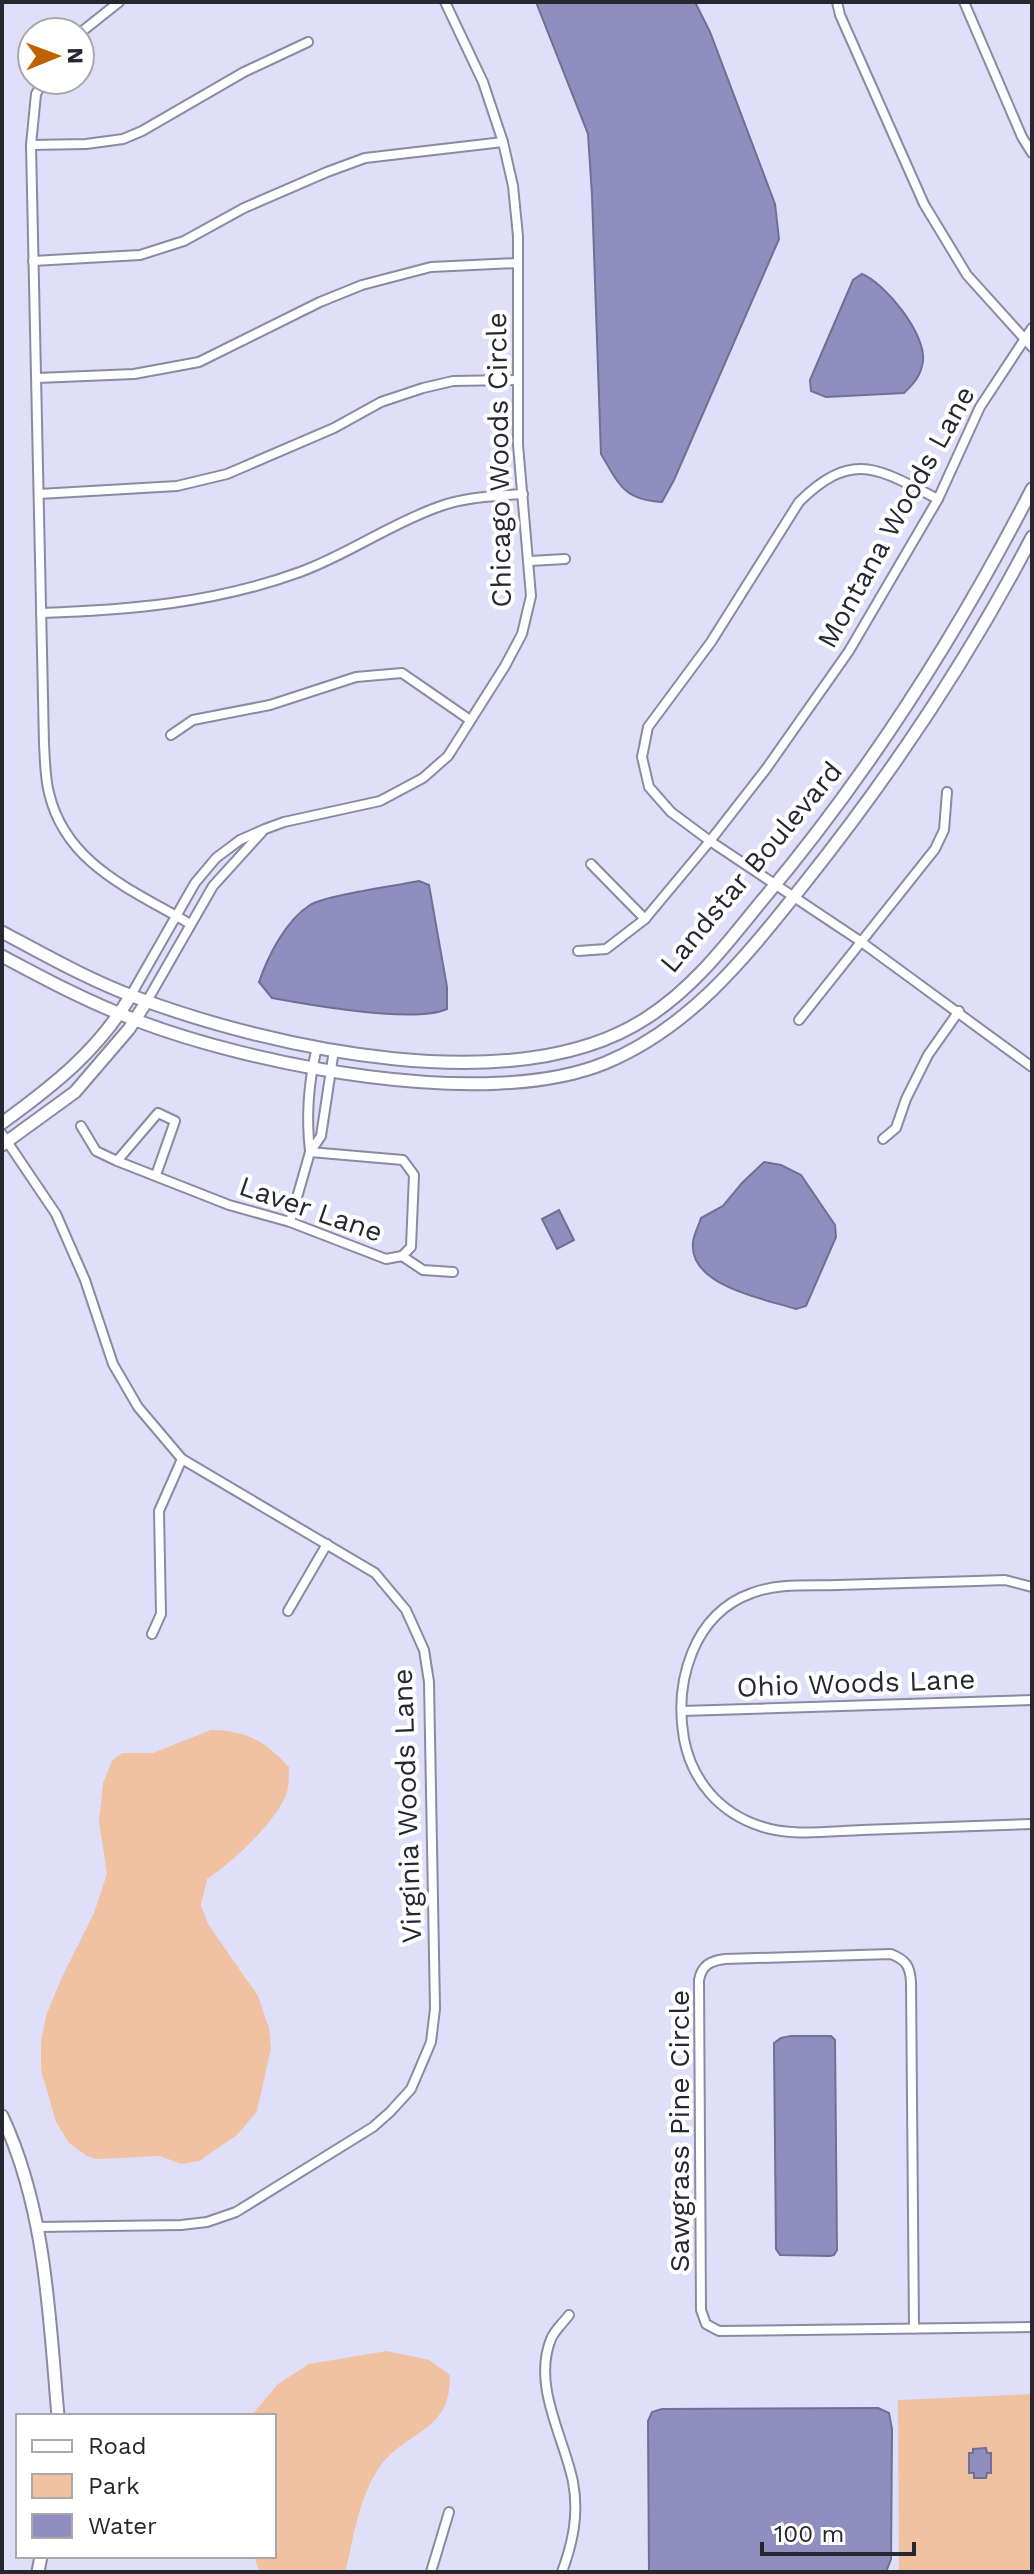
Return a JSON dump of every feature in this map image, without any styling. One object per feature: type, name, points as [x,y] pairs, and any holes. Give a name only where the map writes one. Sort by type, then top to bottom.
[{"type":"street","points":[[96,20],[119,2]]},
{"type":"street","name":"Chicago Woods Circle","points":[[131,995],[195,883],[216,858],[240,840],[265,829],[380,801],[423,778],[448,756],[522,634],[531,596],[518,445],[518,263],[513,186],[503,142],[483,82],[445,2]]},
{"type":"street","points":[[837,2],[924,204],[967,275],[1028,344]]},
{"type":"street","points":[[964,2],[1022,137],[1032,153]]},
{"type":"street","points":[[31,145],[86,144],[123,139],[244,72],[308,42]]},
{"type":"street","points":[[36,96],[31,145],[33,261],[44,744],[49,794],[67,839],[111,880],[190,924]]},
{"type":"street","points":[[33,261],[140,255],[184,241],[244,208],[365,158],[503,142]]},
{"type":"street","points":[[37,378],[134,374],[199,362],[320,302],[362,285],[431,267],[518,263]]},
{"type":"street","name":"Montana Woods Lane","points":[[578,951],[606,949],[645,919],[766,769],[849,651],[938,499],[980,407],[1028,344],[1032,328]]},
{"type":"street","points":[[39,494],[177,486],[227,474],[334,428],[381,402],[423,388],[453,381],[518,380]]},
{"type":"street","points":[[938,499],[871,468],[838,472],[817,484],[799,502],[711,642],[648,727],[642,757],[649,787],[671,812],[774,886],[860,941],[1032,1067]]},
{"type":"street","name":"Landstar Boulevard","points":[[2,932],[74,970],[147,1001],[226,1027],[317,1047],[440,1061],[493,1061],[542,1057],[598,1042],[647,1019],[696,980],[774,886],[886,738],[936,661],[1032,489]]},
{"type":"street","points":[[41,613],[128,610],[242,591],[303,571],[440,506],[476,497],[523,494]]},
{"type":"street","name":"Landstar Boulevard","points":[[2,956],[58,986],[135,1020],[218,1046],[312,1069],[437,1082],[494,1083],[540,1080],[604,1064],[660,1035],[706,998],[732,971],[844,834],[952,678],[1032,537]]},
{"type":"street","points":[[530,561],[565,559]]},
{"type":"street","points":[[171,735],[193,720],[270,705],[356,677],[402,673],[470,720]]},
{"type":"street","points":[[799,1020],[935,849],[944,830],[947,792]]},
{"type":"street","points":[[4,1140],[75,1092],[135,1020],[221,875],[265,829]]},
{"type":"street","points":[[591,864],[645,919]]},
{"type":"street","points":[[2,1123],[78,1065],[120,1014],[131,995]]},
{"type":"street","points":[[883,1139],[896,1128],[906,1099],[928,1055],[959,1011]]},
{"type":"street","points":[[310,1152],[308,1133],[312,1069],[317,1047]]},
{"type":"street","points":[[290,1222],[310,1152],[321,1136],[334,1050]]},
{"type":"street","points":[[117,1161],[158,1113],[175,1121],[156,1175]]},
{"type":"street","name":"Laver Lane","points":[[81,1126],[96,1151],[117,1161],[229,1205],[290,1222],[386,1259],[402,1256],[411,1247],[414,1175],[403,1160],[310,1152]]},
{"type":"street","name":"Virginia Woods Lane","points":[[4,1140],[56,1214],[85,1280],[113,1364],[138,1407],[182,1459],[375,1573],[406,1610],[424,1650],[429,1682],[435,2009],[431,2042],[411,2089],[373,2127],[236,2212],[207,2222],[181,2225],[38,2227]]},
{"type":"street","points":[[402,1256],[423,1270],[453,1272]]},
{"type":"street","points":[[152,1634],[161,1614],[159,1511],[182,1459]]},
{"type":"street","points":[[288,1611],[327,1544]]},
{"type":"street","points":[[1032,1587],[1005,1580],[791,1587],[753,1592],[740,1598],[714,1619],[695,1643],[684,1678],[682,1711],[689,1758],[701,1782],[729,1812],[761,1827],[777,1831],[815,1831],[1032,1824]]},
{"type":"street","name":"Ohio Woods Lane","points":[[682,1711],[1032,1700]]},
{"type":"street","name":"Sawgrass Pine Circle","points":[[914,2329],[909,1966],[906,1961],[891,1954],[710,1962],[703,1968],[699,1980],[701,2310],[706,2324],[719,2331],[914,2329],[1032,2327]]},
{"type":"street","points":[[2,2116],[27,2180],[38,2227],[58,2414]]},
{"type":"street","points":[[562,2572],[573,2543],[576,2512],[573,2483],[546,2388],[545,2361],[551,2337],[569,2315]]},
{"type":"street","points":[[431,2572],[449,2512]]},
{"type":"green space","points":[[211,1730],[255,1739],[289,1767],[288,1789],[282,1803],[253,1840],[207,1879],[201,1905],[208,1924],[258,1996],[269,2028],[271,2048],[257,2111],[237,2135],[199,2161],[181,2164],[160,2156],[97,2159],[69,2143],[56,2122],[41,2070],[41,2041],[46,2016],[94,1913],[107,1874],[99,1822],[103,1783],[112,1761],[122,1753],[153,1753]]},
{"type":"green space","points":[[387,2351],[429,2360],[450,2375],[448,2394],[444,2408],[436,2419],[392,2453],[367,2489],[345,2572],[259,2572],[255,2558],[276,2558],[276,2414],[253,2414],[278,2384],[309,2364]]},
{"type":"green space","points":[[1032,2394],[1032,2572],[899,2572],[898,2400]]},
{"type":"water","points":[[536,2],[695,2],[710,32],[775,204],[779,239],[662,502],[630,494],[618,482],[601,454],[588,134]]},
{"type":"water","points":[[862,274],[882,288],[903,311],[918,337],[922,366],[904,393],[826,397],[811,391],[810,380],[853,280]]},
{"type":"water","points":[[419,881],[429,885],[447,987],[447,1009],[411,1015],[335,1009],[272,998],[259,982],[279,939],[293,920],[310,905],[346,894]]},
{"type":"water","points":[[764,1162],[781,1165],[801,1175],[835,1225],[836,1237],[806,1306],[796,1309],[748,1295],[715,1280],[703,1270],[695,1257],[693,1242],[701,1218],[723,1206]]},
{"type":"water","points":[[559,1210],[574,1240],[557,1249],[542,1219]]},
{"type":"water","points":[[791,2036],[831,2036],[835,2040],[837,2250],[830,2256],[780,2255],[776,2249],[774,2043]]},
{"type":"water","points":[[878,2408],[889,2413],[892,2429],[891,2559],[886,2572],[649,2572],[648,2421],[652,2412],[662,2409]]},
{"type":"water","points":[[986,2448],[987,2453],[991,2453],[991,2473],[987,2473],[986,2478],[974,2478],[974,2473],[969,2473],[969,2453],[973,2453],[973,2449]]}]
